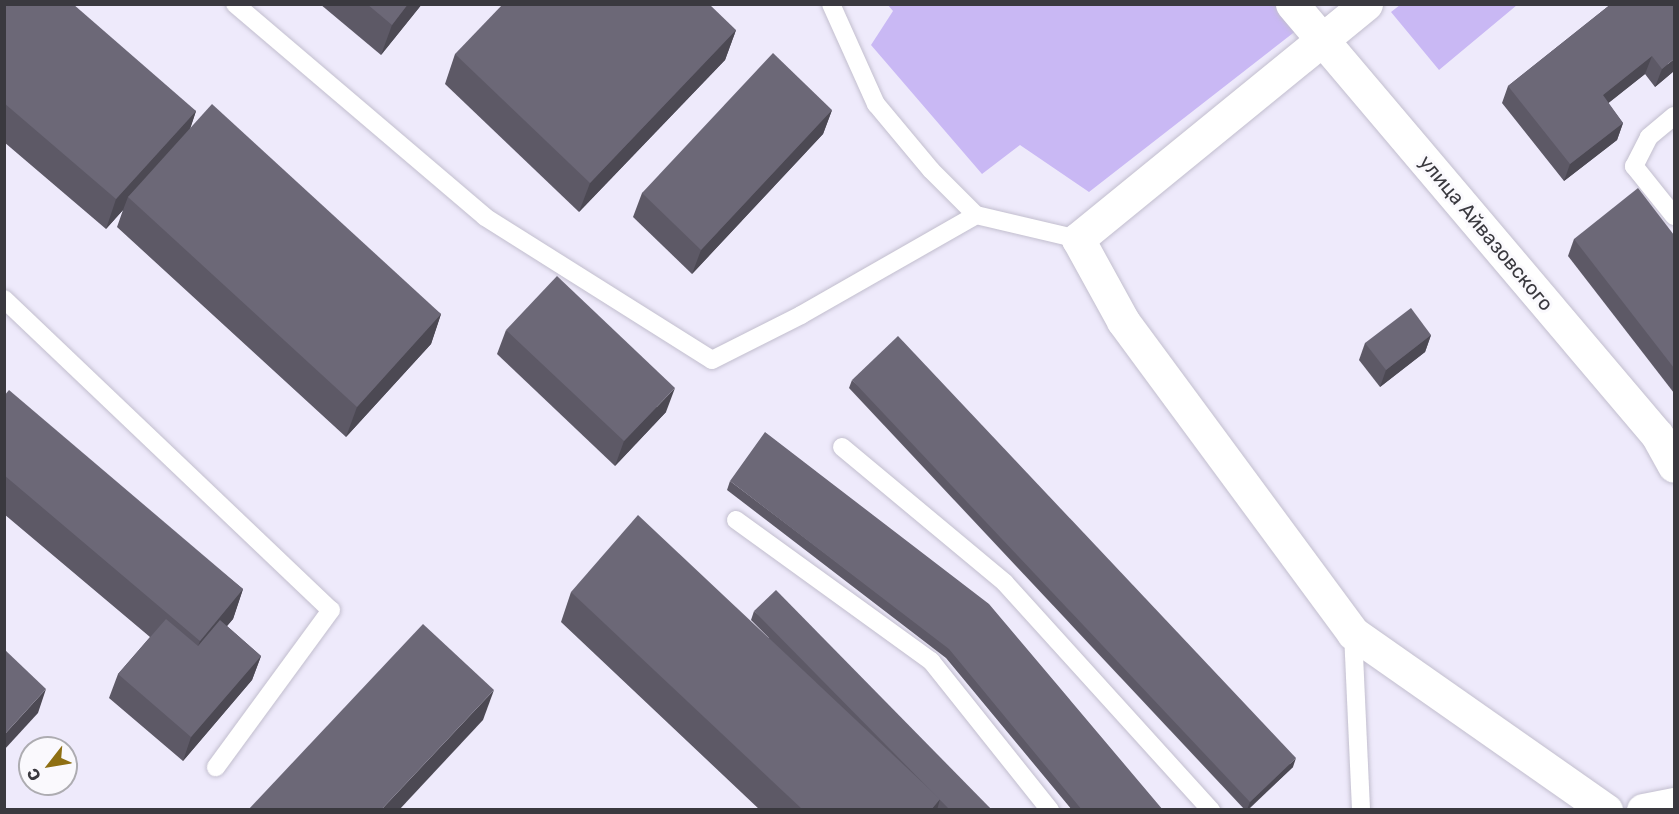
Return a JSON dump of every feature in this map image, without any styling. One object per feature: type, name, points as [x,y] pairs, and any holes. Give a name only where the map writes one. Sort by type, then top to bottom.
[{"type":"street","name":"улица Айвазовского","points":[[1292,4],[1657,435],[1674,466]]},
{"type":"street","points":[[1366,4],[1078,239],[1123,321],[1353,633],[1606,810]]},
{"type":"street","points":[[1643,810],[1674,804]]},
{"type":"lane","points":[[235,4],[485,217],[712,360],[801,315],[976,215]]},
{"type":"lane","points":[[831,4],[876,104],[931,170],[976,215],[1078,239]]},
{"type":"lane","points":[[1674,116],[1649,137],[1634,166],[1674,216]]},
{"type":"lane","points":[[4,299],[331,610],[216,767]]},
{"type":"lane","points":[[842,447],[1005,583],[1210,810]]},
{"type":"lane","points":[[736,520],[931,661],[1050,810]]},
{"type":"lane","points":[[1353,633],[1361,810]]},
{"type":"shaded area","points":[[887,4],[1276,5],[1297,30],[1089,192],[1020,145],[982,174],[871,45],[893,11]]},
{"type":"shaded area","points":[[1400,5],[1517,5],[1439,70],[1391,12]]},
{"type":"building","points":[[4,4],[73,4],[196,111],[116,199],[4,103]]},
{"type":"building","points":[[367,4],[408,4],[392,25]]},
{"type":"building","points":[[503,4],[709,4],[736,30],[590,183],[455,54]]},
{"type":"building","points":[[1611,4],[1674,4],[1674,59],[1662,69],[1652,56],[1603,95],[1623,123],[1570,164],[1508,86]]},
{"type":"building","points":[[773,53],[832,110],[701,250],[642,193]]},
{"type":"building","points":[[212,104],[441,314],[357,407],[128,197]]},
{"type":"building","points":[[1638,188],[1674,235],[1674,368],[1574,239]]},
{"type":"building","points":[[557,276],[675,388],[624,441],[506,330]]},
{"type":"building","points":[[1411,308],[1431,335],[1386,370],[1365,343]]},
{"type":"building","points":[[898,336],[1296,758],[1250,802],[852,380]]},
{"type":"building","points":[[9,390],[243,589],[200,641],[4,475],[4,396]]},
{"type":"building","points":[[765,432],[989,604],[1163,810],[1082,810],[949,649],[730,481]]},
{"type":"building","points":[[638,515],[940,799],[931,810],[803,810],[571,592]]},
{"type":"building","points":[[776,590],[992,810],[950,810],[754,611]]},
{"type":"building","points":[[166,619],[198,646],[220,620],[261,656],[191,737],[118,674]]},
{"type":"building","points":[[423,624],[494,690],[381,810],[248,810]]},
{"type":"building","points":[[4,649],[46,689],[4,735]]}]
